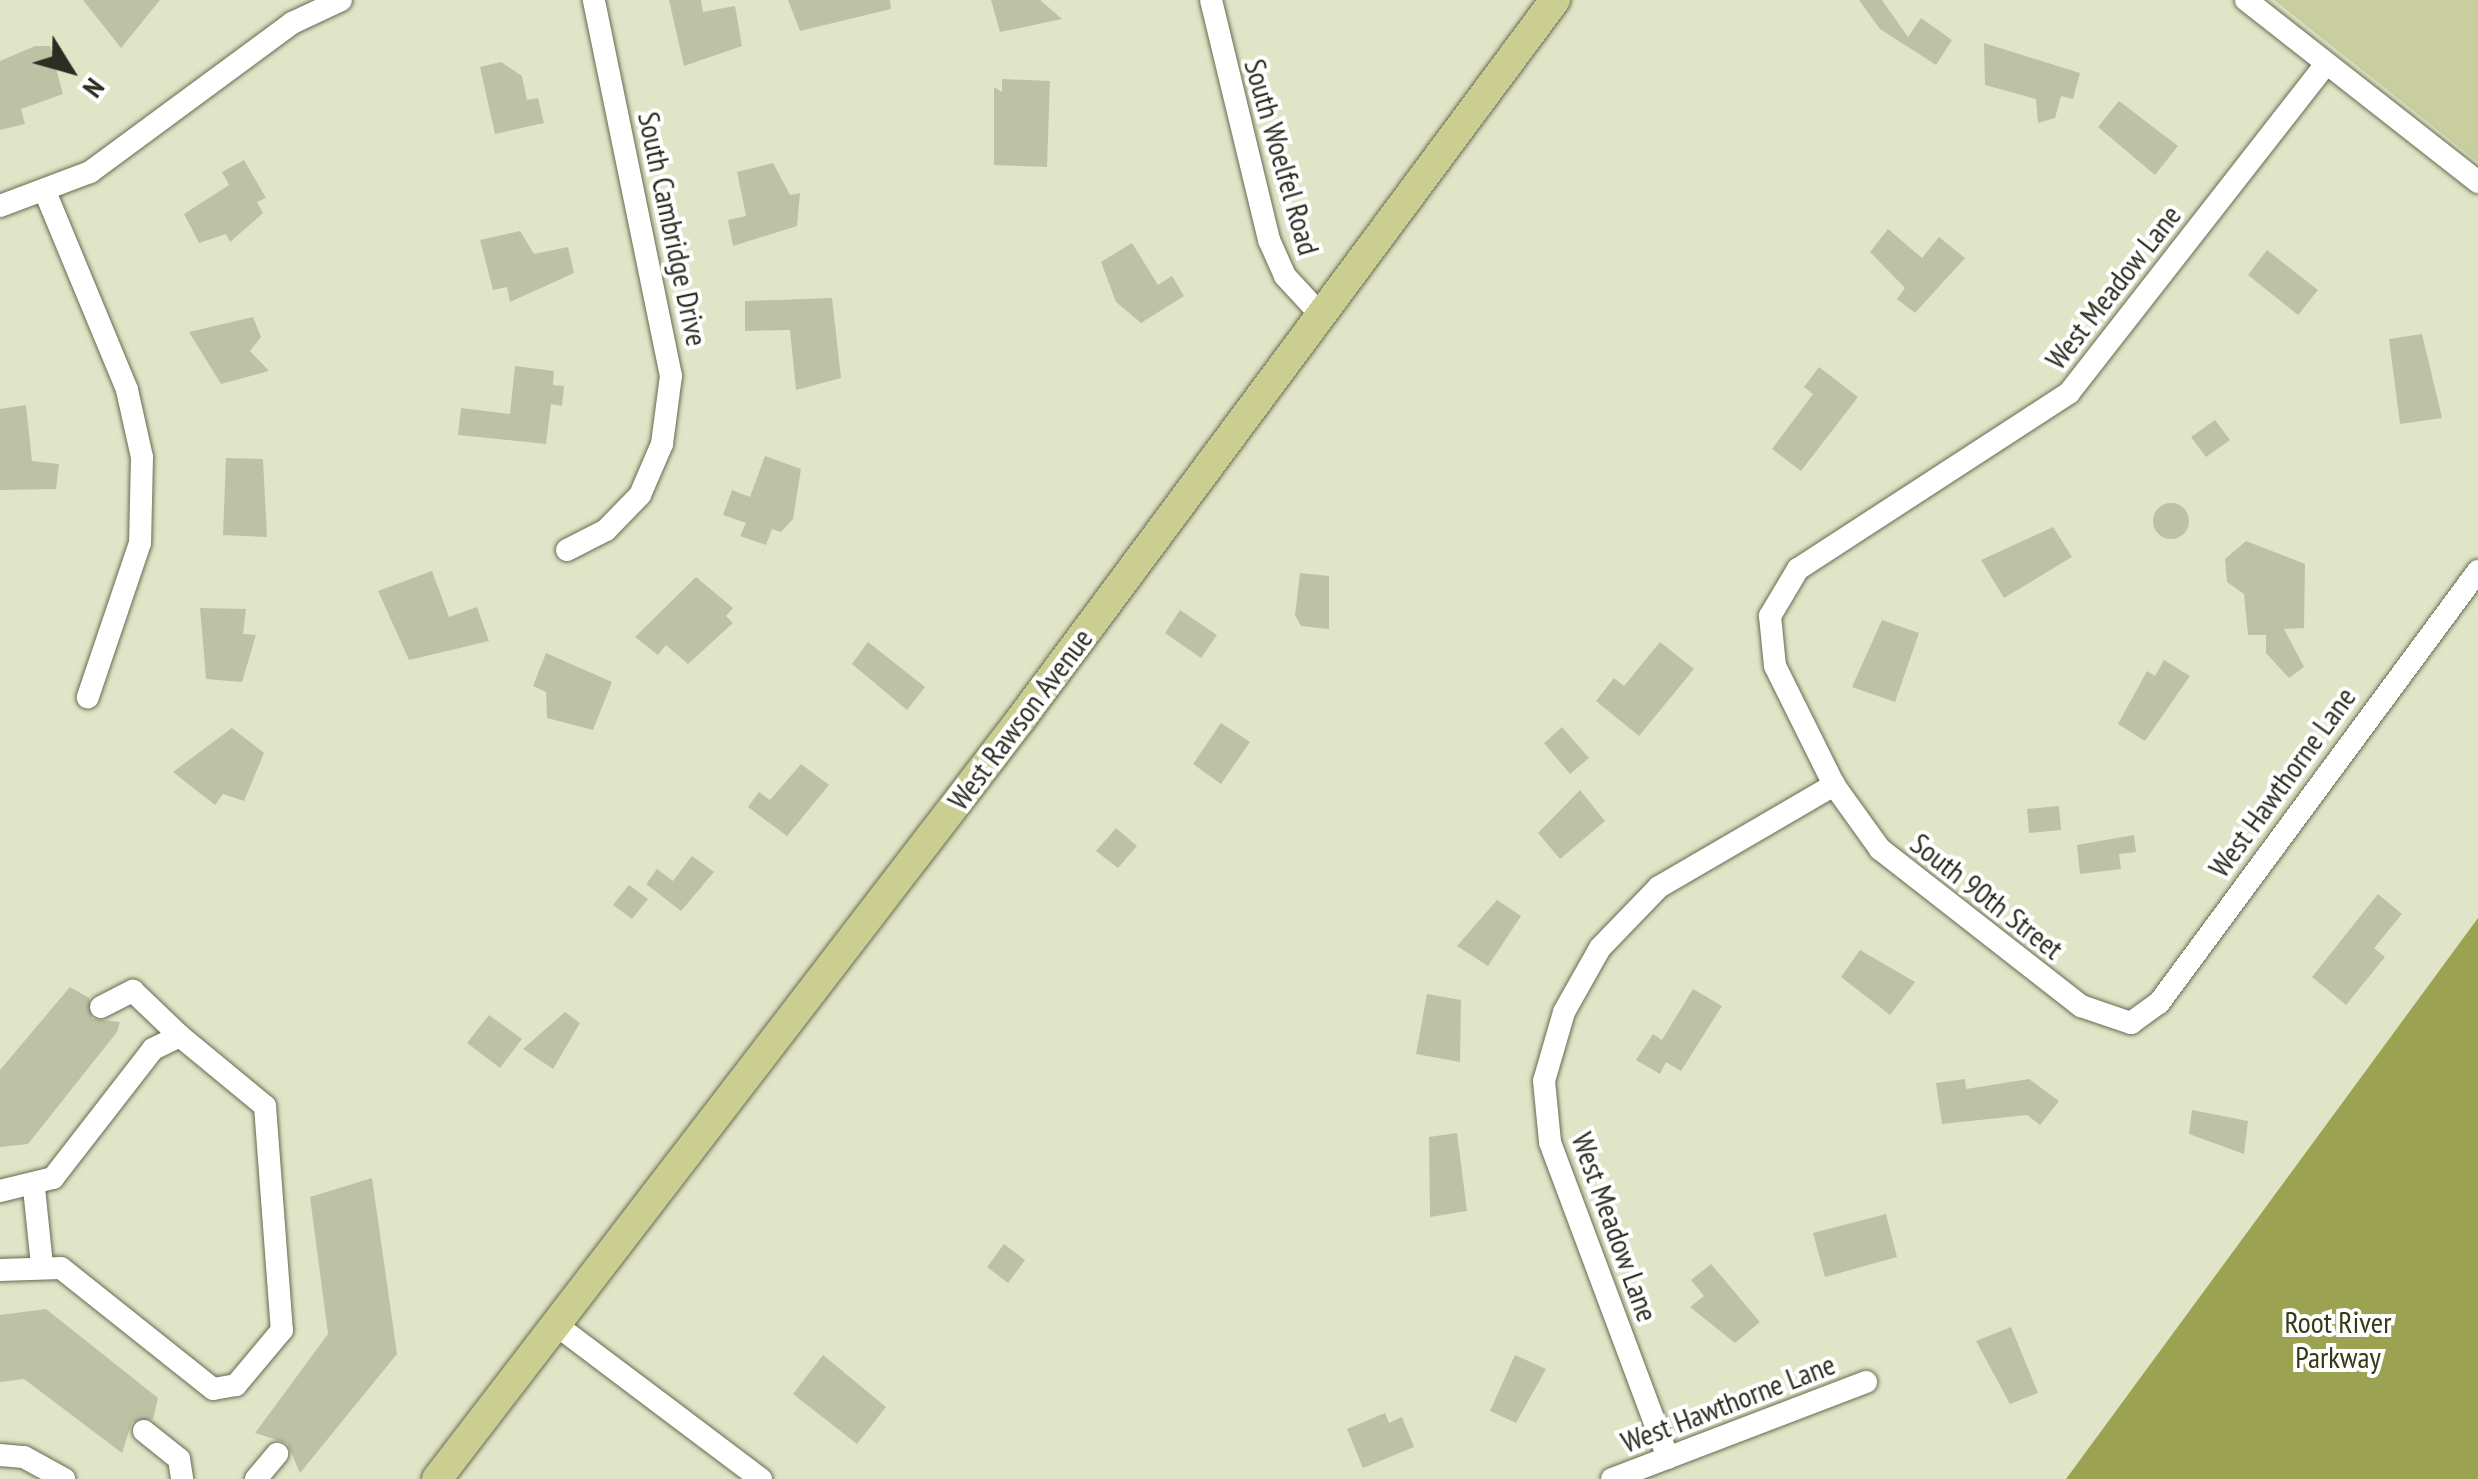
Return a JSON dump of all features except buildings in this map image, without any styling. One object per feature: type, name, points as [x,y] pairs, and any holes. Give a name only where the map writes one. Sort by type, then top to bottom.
[{"type":"main road","name":"West Rawson Avenue","points":[[440,1479],[1322,316],[1554,0]]},
{"type":"street","points":[[0,206],[46,194],[90,172],[292,22],[342,0]]},
{"type":"street","name":"South Cambridge Drive","points":[[567,550],[606,530],[640,496],[662,444],[671,376],[594,0]]},
{"type":"street","name":"South Woelfel Road","points":[[1210,0],[1270,240],[1284,276],[1322,316]]},
{"type":"street","points":[[2246,0],[2478,182]]},
{"type":"street","name":"West Meadow Lane","points":[[1770,616],[1798,569],[2069,393],[2326,64]]},
{"type":"street","points":[[46,194],[127,390],[142,457],[140,543],[88,697]]},
{"type":"street","name":"West Hawthorne Lane","points":[[2131,1023],[2159,1003],[2478,572]]},
{"type":"street","name":"South 90th Street","points":[[1770,616],[1775,666],[1834,786],[1880,849],[1941,903],[2081,1006],[2131,1023]]},
{"type":"street","name":"West Meadow Lane","points":[[1668,1458],[1550,1142],[1544,1082],[1564,1012],[1600,948],[1658,887],[1834,786]]},
{"type":"street","points":[[0,1270],[42,1265],[62,1268],[213,1388],[236,1385],[270,1351],[285,1303],[264,1106],[133,991],[121,990],[101,1007]]},
{"type":"street","points":[[0,1191],[34,1188],[52,1178],[153,1048],[180,1036]]},
{"type":"street","points":[[34,1188],[42,1265]]},
{"type":"street","points":[[559,1327],[761,1479]]},
{"type":"street","name":"West Hawthorne Lane","points":[[1612,1479],[1866,1382]]},
{"type":"street","points":[[144,1431],[179,1459],[182,1479]]},
{"type":"street","points":[[256,1479],[277,1454]]},
{"type":"street","points":[[0,1456],[24,1456],[64,1479]]},
{"type":"green space","points":[[2274,0],[2478,0],[2478,162]]},
{"type":"green space","name":"Root River Parkway","points":[[2478,918],[2478,1479],[2066,1479]]}]
